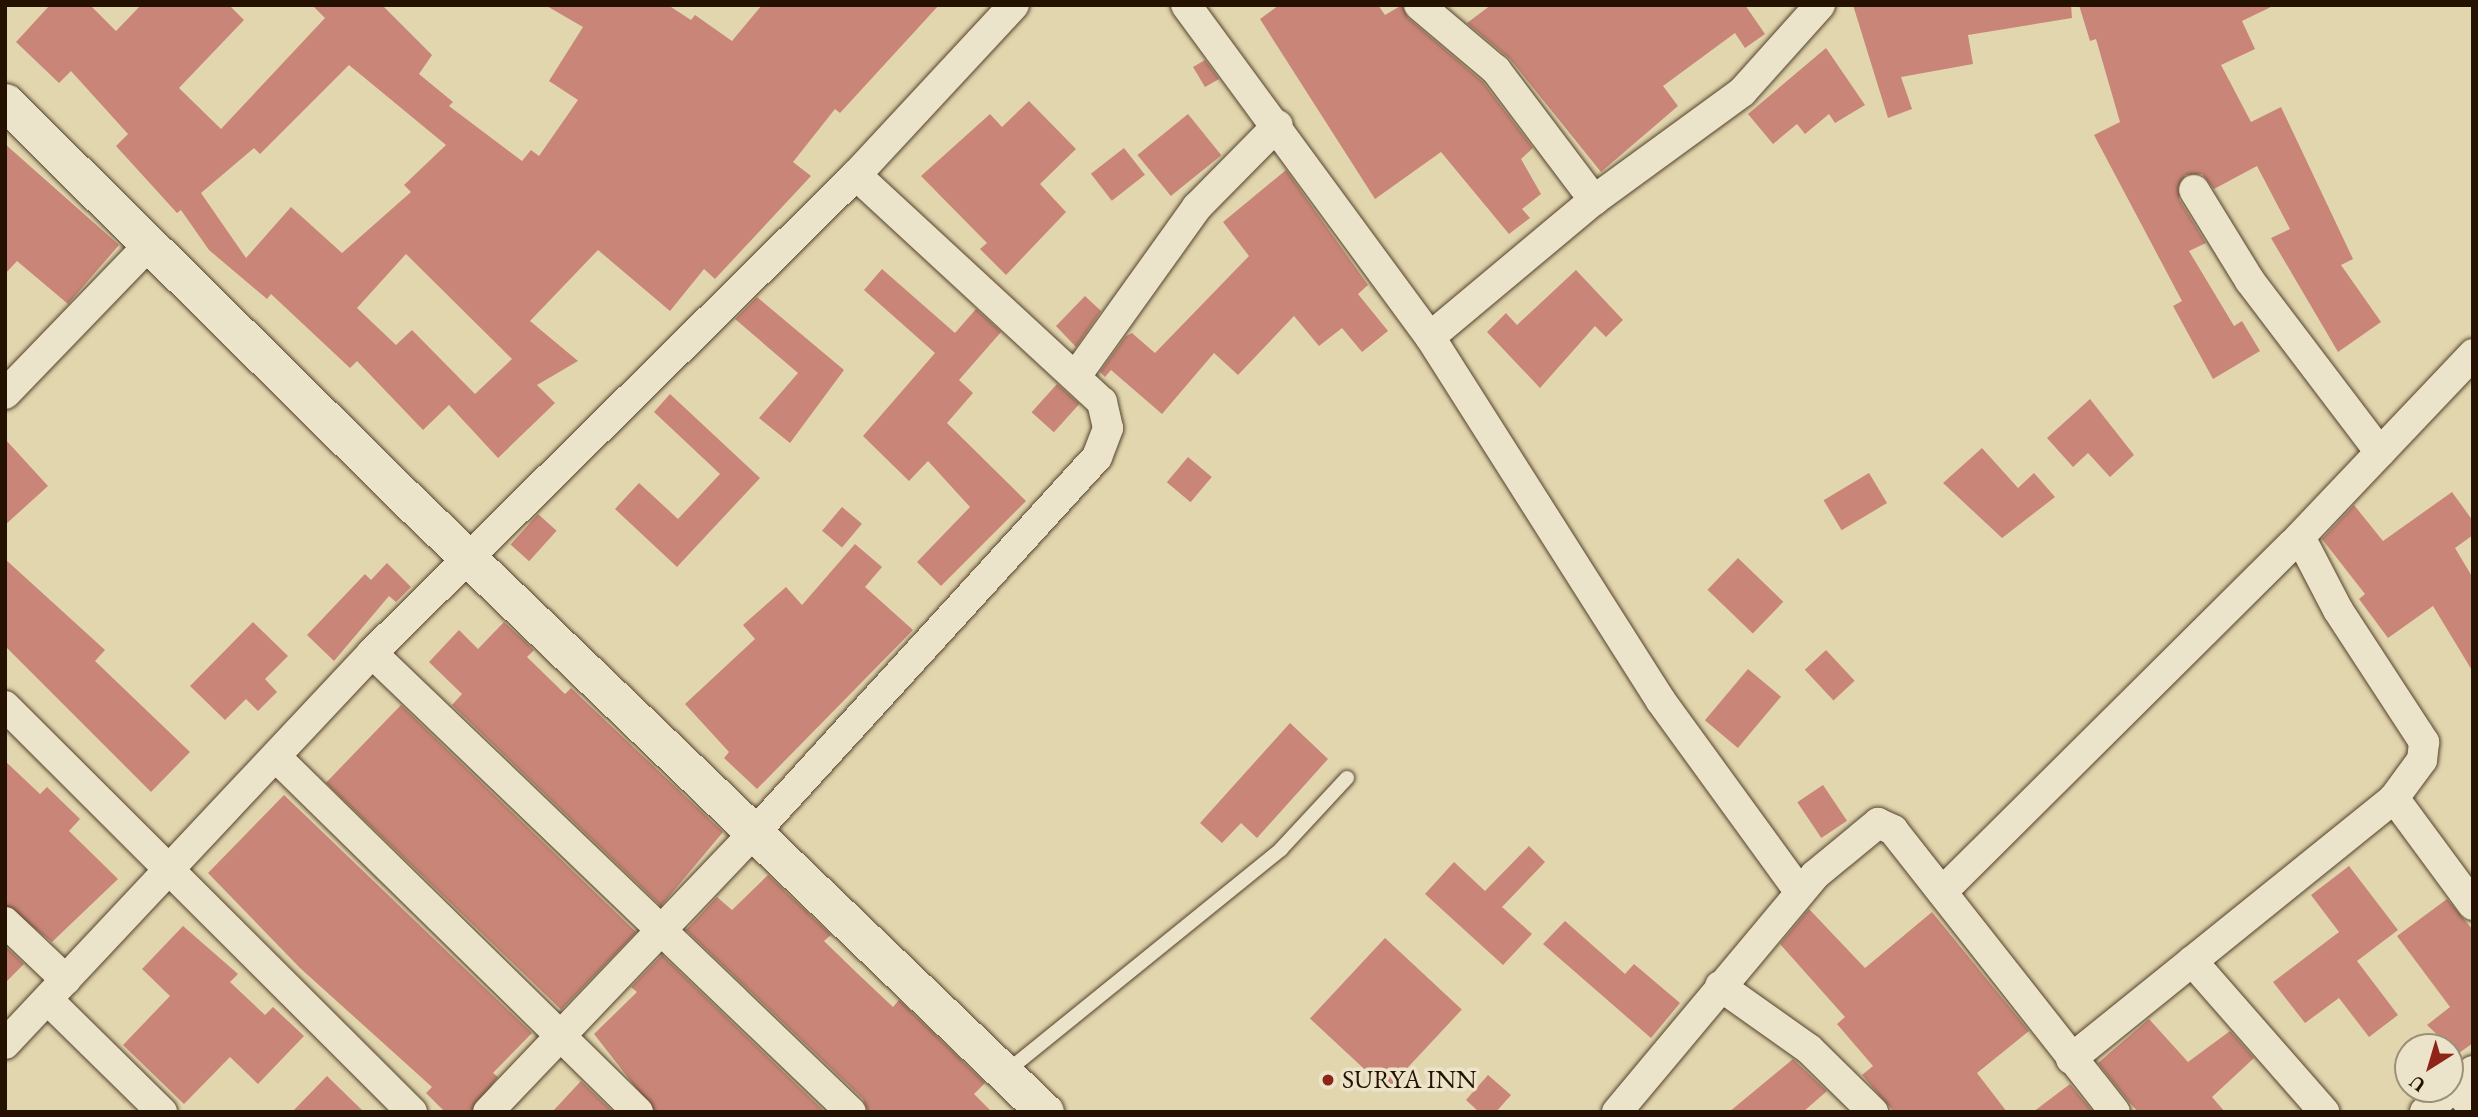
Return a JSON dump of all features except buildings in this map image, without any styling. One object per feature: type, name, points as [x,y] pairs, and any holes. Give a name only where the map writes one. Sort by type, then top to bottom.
[{"type":"street","points":[[5,1044],[173,869],[372,653],[856,175],[1014,5]]},
{"type":"street","points":[[1186,5],[1278,125],[1430,337],[1661,701],[1800,892]]},
{"type":"street","points":[[1419,5],[1496,70],[1594,200]]},
{"type":"street","points":[[1430,337],[1594,200],[1742,92],[1820,5]]},
{"type":"street","points":[[5,102],[468,558],[757,830],[1045,1112]]},
{"type":"street","points":[[1076,376],[1197,208],[1278,125]]},
{"type":"street","points":[[488,1112],[559,1034],[757,830],[1090,469],[1108,411],[1076,376],[856,175]]},
{"type":"street","points":[[2194,190],[2250,281],[2380,453]]},
{"type":"street","points":[[5,394],[151,243]]},
{"type":"street","points":[[1942,892],[2300,537],[2473,354]]},
{"type":"street","points":[[2071,1059],[2394,798],[2422,761],[2424,742],[2338,610],[2300,537]]},
{"type":"street","points":[[372,653],[663,927],[851,1112]]},
{"type":"street","points":[[5,706],[173,869],[412,1112]]},
{"type":"street","points":[[275,757],[638,1112]]},
{"type":"street","points":[[2394,798],[2473,905]]},
{"type":"street","points":[[1617,1112],[1800,892],[1864,829],[1878,823],[1893,830],[2115,1112]]},
{"type":"street","points":[[5,922],[57,990],[162,1112]]},
{"type":"street","points":[[2192,961],[2324,1112]]},
{"type":"street","points":[[1720,986],[1809,1049],[1873,1112]]},
{"type":"street","points":[[2425,1112],[2467,1089]]},
{"type":"lane","points":[[1005,1073],[1281,849],[1347,778]]},
{"type":"place","name":"SURYA INN","points":[[1328,1080]]}]
